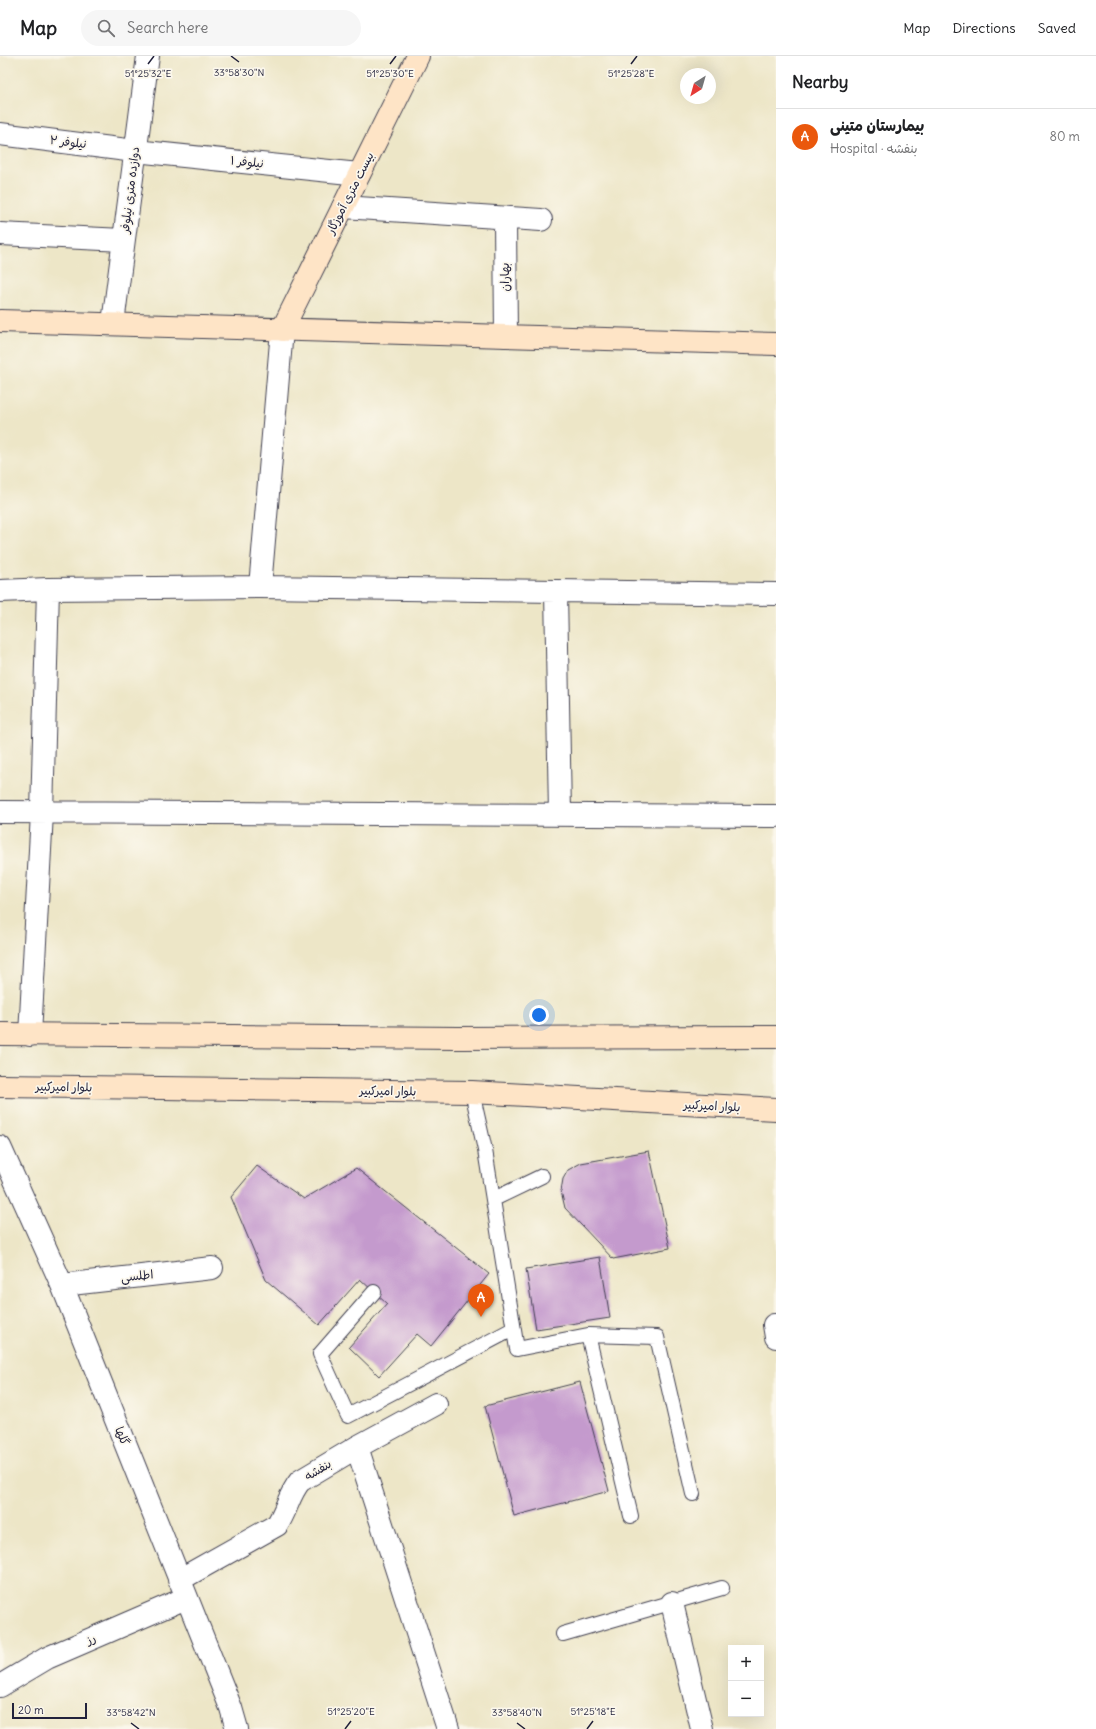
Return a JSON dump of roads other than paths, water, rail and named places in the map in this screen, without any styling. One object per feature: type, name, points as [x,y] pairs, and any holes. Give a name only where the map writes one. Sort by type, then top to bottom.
[{"type":"main road","name":"بیست متری آموزگار","points":[[282,330],[418,56]]},
{"type":"main road","points":[[0,321],[776,344]]},
{"type":"main road","points":[[0,1034],[450,1038],[776,1037]]},
{"type":"main road","name":"بلوار امیرکبیر","points":[[0,1086],[472,1092],[776,1109]]},
{"type":"street","name":"دوازده متری نیلوفر","points":[[112,324],[148,56]]},
{"type":"street","name":"نیلوفر ۲","points":[[0,134],[135,151]]},
{"type":"street","name":"نیلوفر ۱","points":[[135,151],[359,174]]},
{"type":"street","points":[[343,207],[541,220]]},
{"type":"street","name":"بهاران","points":[[505,218],[506,336]]},
{"type":"street","points":[[0,234],[124,240]]},
{"type":"street","points":[[260,587],[282,330]]},
{"type":"street","points":[[0,591],[48,589],[260,587],[776,594]]},
{"type":"street","points":[[30,1034],[42,813],[48,589]]},
{"type":"street","points":[[556,591],[560,814]]},
{"type":"street","points":[[0,812],[776,816]]},
{"type":"street","name":"گلها","points":[[0,1147],[62,1285],[182,1589],[231,1708],[237,1729]]},
{"type":"street","name":"اطلسی","points":[[62,1285],[212,1268]]},
{"type":"street","name":"بنفشه","points":[[182,1589],[277,1524],[284,1514],[294,1488],[300,1481],[357,1447],[436,1404]]},
{"type":"street","points":[[357,1447],[448,1729]]},
{"type":"street","name":"رز","points":[[0,1686],[47,1658],[182,1589]]},
{"type":"street","points":[[672,1603],[702,1729]]},
{"type":"lane","points":[[472,1092],[486,1150],[517,1349],[588,1336],[657,1337],[692,1494]]},
{"type":"lane","points":[[494,1199],[542,1176]]},
{"type":"lane","points":[[374,1292],[320,1354],[348,1416],[513,1329]]},
{"type":"lane","points":[[588,1336],[631,1516]]},
{"type":"lane","points":[[563,1634],[722,1588]]},
{"type":"place","name":"بیمارستان متینی","points":[[481,1317]]}]
